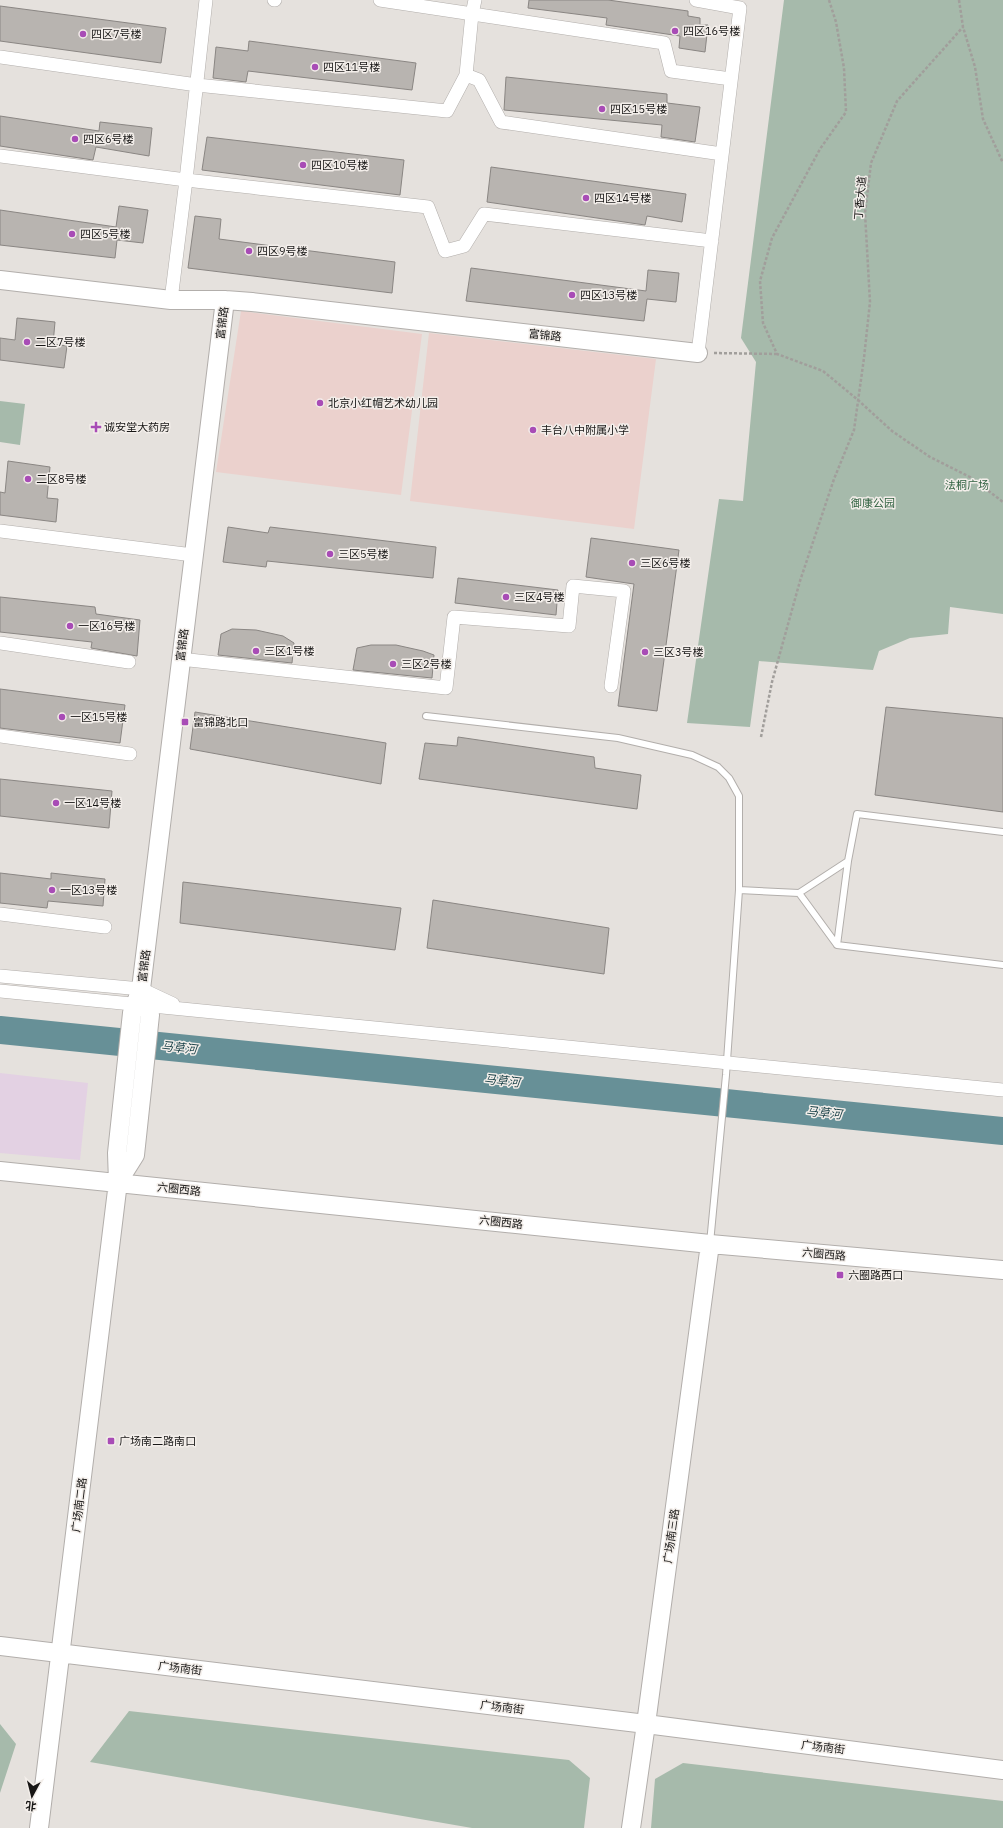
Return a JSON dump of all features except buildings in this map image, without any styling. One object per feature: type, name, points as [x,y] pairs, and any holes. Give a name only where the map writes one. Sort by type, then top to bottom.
[{"type":"street","points":[[171,300],[206,0]]},
{"type":"street","points":[[380,0],[664,43],[671,72],[731,79]]},
{"type":"street","points":[[0,57],[197,85],[447,111],[466,75],[472,14],[475,0]]},
{"type":"street","points":[[696,0],[740,8],[698,353]]},
{"type":"street","points":[[466,75],[479,80],[501,122],[722,154]]},
{"type":"street","points":[[0,156],[186,180],[428,207],[445,251],[464,246],[484,214],[712,241]]},
{"type":"street","name":"富锦路","points":[[0,280],[171,300],[225,300],[698,353]]},
{"type":"street","name":"富锦路","points":[[118,1182],[117,1153],[127,1064],[141,1005],[180,659],[225,300]]},
{"type":"street","points":[[0,531],[193,555]]},
{"type":"street","points":[[180,659],[446,688],[454,617],[569,626],[573,586],[624,591],[611,686]]},
{"type":"street","points":[[0,644],[129,662]]},
{"type":"street","points":[[0,736],[130,754]]},
{"type":"street","points":[[0,914],[104,927]]},
{"type":"street","points":[[0,976],[141,1005]]},
{"type":"street","points":[[0,991],[182,1008],[727,1069],[1003,1090]]},
{"type":"street","name":"富锦路","points":[[118,1182],[134,1155],[144,1066],[141,1005]]},
{"type":"street","name":"六圈西路","points":[[0,1171],[710,1244],[1003,1270]]},
{"type":"street","name":"广场南二路","points":[[39,1828],[118,1182]]},
{"type":"street","name":"广场南三路","points":[[631,1828],[710,1244]]},
{"type":"street","name":"广场南街","points":[[0,1646],[646,1724],[1003,1770]]},
{"type":"lane","points":[[426,716],[618,738],[692,755],[718,767],[729,778],[739,796],[740,890],[727,1069],[710,1244]]},
{"type":"lane","points":[[837,945],[856,814],[1003,832]]},
{"type":"lane","points":[[740,890],[799,894],[848,861]]},
{"type":"lane","points":[[799,894],[837,945],[1003,965]]},
{"type":"path","points":[[777,354],[763,323],[760,281],[772,238],[820,149],[846,112],[844,68],[836,22],[829,0]]},
{"type":"path","points":[[959,0],[963,27],[975,67],[983,119],[1003,163]]},
{"type":"path","name":"丁香大道","points":[[761,737],[772,682],[800,581],[834,479],[854,430],[870,302],[864,213],[871,163],[897,101],[963,27]]},
{"type":"path","points":[[698,353],[777,354],[822,371],[858,400],[892,431],[930,457],[970,478],[1003,502]]},
{"type":"shaded area","name":"北京小红帽艺术幼儿园","points":[[241,311],[422,334],[401,495],[216,472]]},
{"type":"shaded area","name":"丰台八中附属小学","points":[[429,333],[656,359],[634,529],[410,501]]},
{"type":"shaded area","points":[[0,1073],[88,1083],[80,1160],[0,1153]]},
{"type":"green space","name":"御康公园","points":[[784,0],[1003,0],[1003,614],[950,607],[948,634],[910,638],[879,651],[873,670],[759,661],[750,727],[687,723],[719,499],[743,501],[756,362],[741,338]]},
{"type":"green space","points":[[0,401],[25,404],[20,445],[0,442]]},
{"type":"green space","points":[[129,1711],[569,1760],[590,1778],[584,1828],[472,1828],[90,1762]]},
{"type":"green space","points":[[0,1724],[16,1744],[0,1793]]},
{"type":"green space","points":[[683,1763],[1003,1801],[1003,1828],[651,1828],[655,1779]]},
{"type":"waterway","name":"马草河","points":[[0,1030],[1003,1131]]},
{"type":"place","name":"四区16号楼","points":[[675,31]]},
{"type":"place","name":"四区7号楼","points":[[83,34]]},
{"type":"place","name":"四区11号楼","points":[[315,67]]},
{"type":"place","name":"四区15号楼","points":[[602,109]]},
{"type":"place","name":"四区6号楼","points":[[75,139]]},
{"type":"place","name":"四区10号楼","points":[[303,165]]},
{"type":"place","name":"四区14号楼","points":[[586,198]]},
{"type":"place","name":"四区5号楼","points":[[72,234]]},
{"type":"place","name":"四区9号楼","points":[[249,251]]},
{"type":"place","name":"四区13号楼","points":[[572,295]]},
{"type":"place","name":"二区7号楼","points":[[27,342]]},
{"type":"place","name":"北京小红帽艺术幼儿园","points":[[320,403]]},
{"type":"place","name":"诚安堂大药房","points":[[96,427]]},
{"type":"place","name":"丰台八中附属小学","points":[[533,430]]},
{"type":"place","name":"二区8号楼","points":[[28,479]]},
{"type":"place","name":"三区5号楼","points":[[330,554]]},
{"type":"place","name":"三区6号楼","points":[[632,563]]},
{"type":"place","name":"三区4号楼","points":[[506,597]]},
{"type":"place","name":"一区16号楼","points":[[70,626]]},
{"type":"place","name":"三区1号楼","points":[[256,651]]},
{"type":"place","name":"三区3号楼","points":[[645,652]]},
{"type":"place","name":"三区2号楼","points":[[393,664]]},
{"type":"place","name":"一区15号楼","points":[[62,717]]},
{"type":"place","name":"富锦路北口","points":[[185,722]]},
{"type":"place","name":"一区14号楼","points":[[56,803]]},
{"type":"place","name":"一区13号楼","points":[[52,890]]},
{"type":"place","name":"六圈路西口","points":[[840,1275]]},
{"type":"place","name":"广场南二路南口","points":[[111,1441]]},
{"type":"park label","name":"法桐广场","points":[[967,485]]}]
